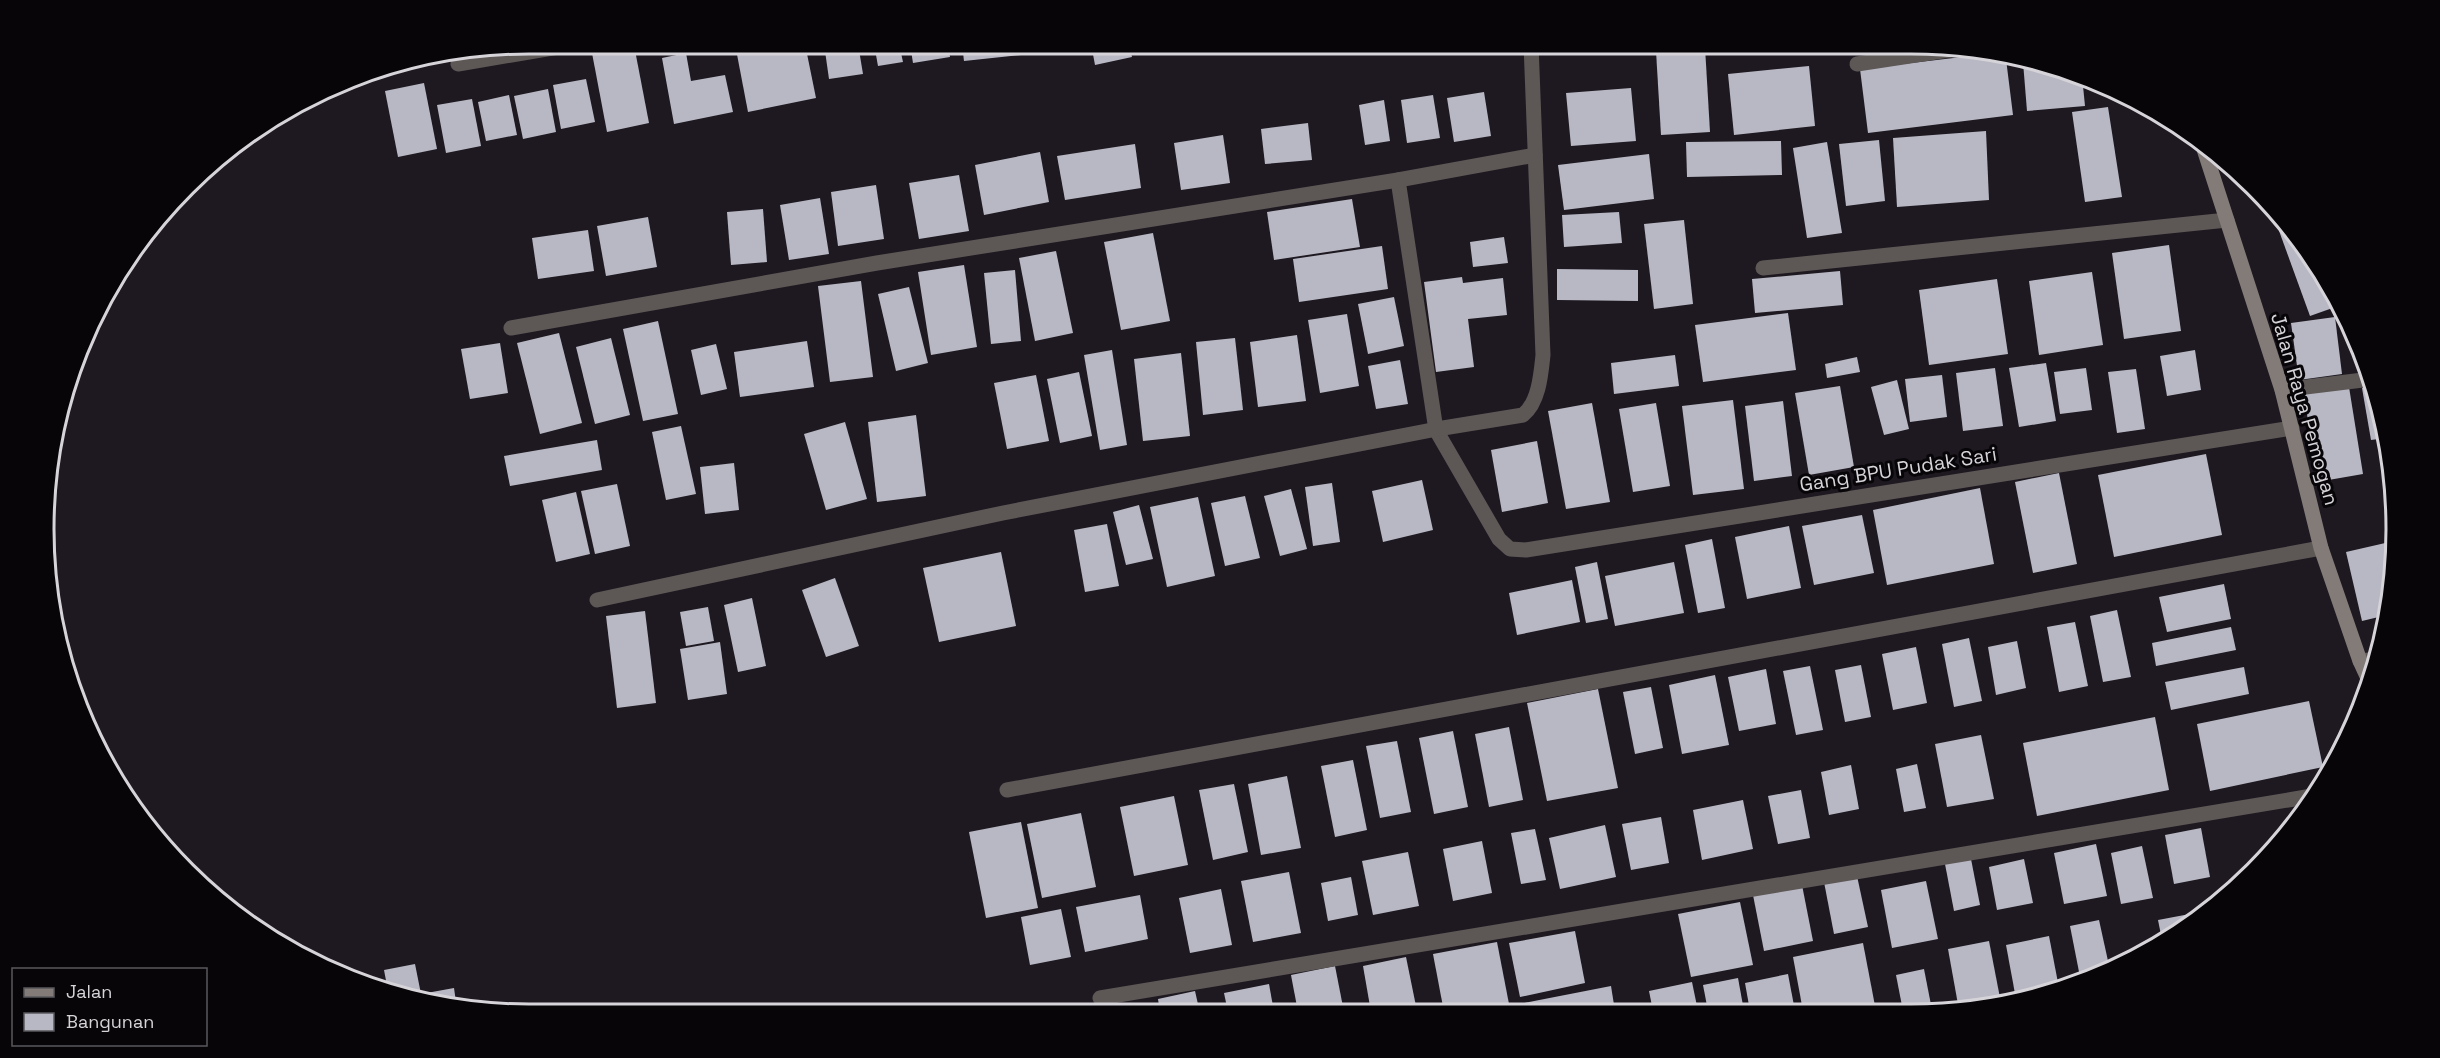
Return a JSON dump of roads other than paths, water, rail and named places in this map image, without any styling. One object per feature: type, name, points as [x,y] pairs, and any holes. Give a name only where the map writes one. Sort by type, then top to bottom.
[{"type":"street","points":[[458,64],[514,54]]},
{"type":"street","points":[[597,600],[1002,513],[1436,430],[1518,417],[1529,410],[1536,393],[1543,355],[1531,54]]},
{"type":"street","points":[[1857,64],[1921,54]]},
{"type":"street","points":[[511,328],[877,263],[1398,180],[1535,155]]},
{"type":"street","name":"Jalan Raya Pemogan","points":[[2207,158],[2282,390],[2321,548],[2364,671]]},
{"type":"street","points":[[1398,180],[1436,430]]},
{"type":"street","points":[[1763,268],[2227,220]]},
{"type":"street","points":[[2282,390],[2362,380]]},
{"type":"street","name":"Gang BPU Pudak Sari","points":[[1436,430],[1499,539],[1510,549],[1537,548],[2292,428]]},
{"type":"street","points":[[1006,790],[2321,548]]},
{"type":"street","points":[[2360,661],[2368,660]]},
{"type":"street","points":[[1100,998],[2303,798]]}]
